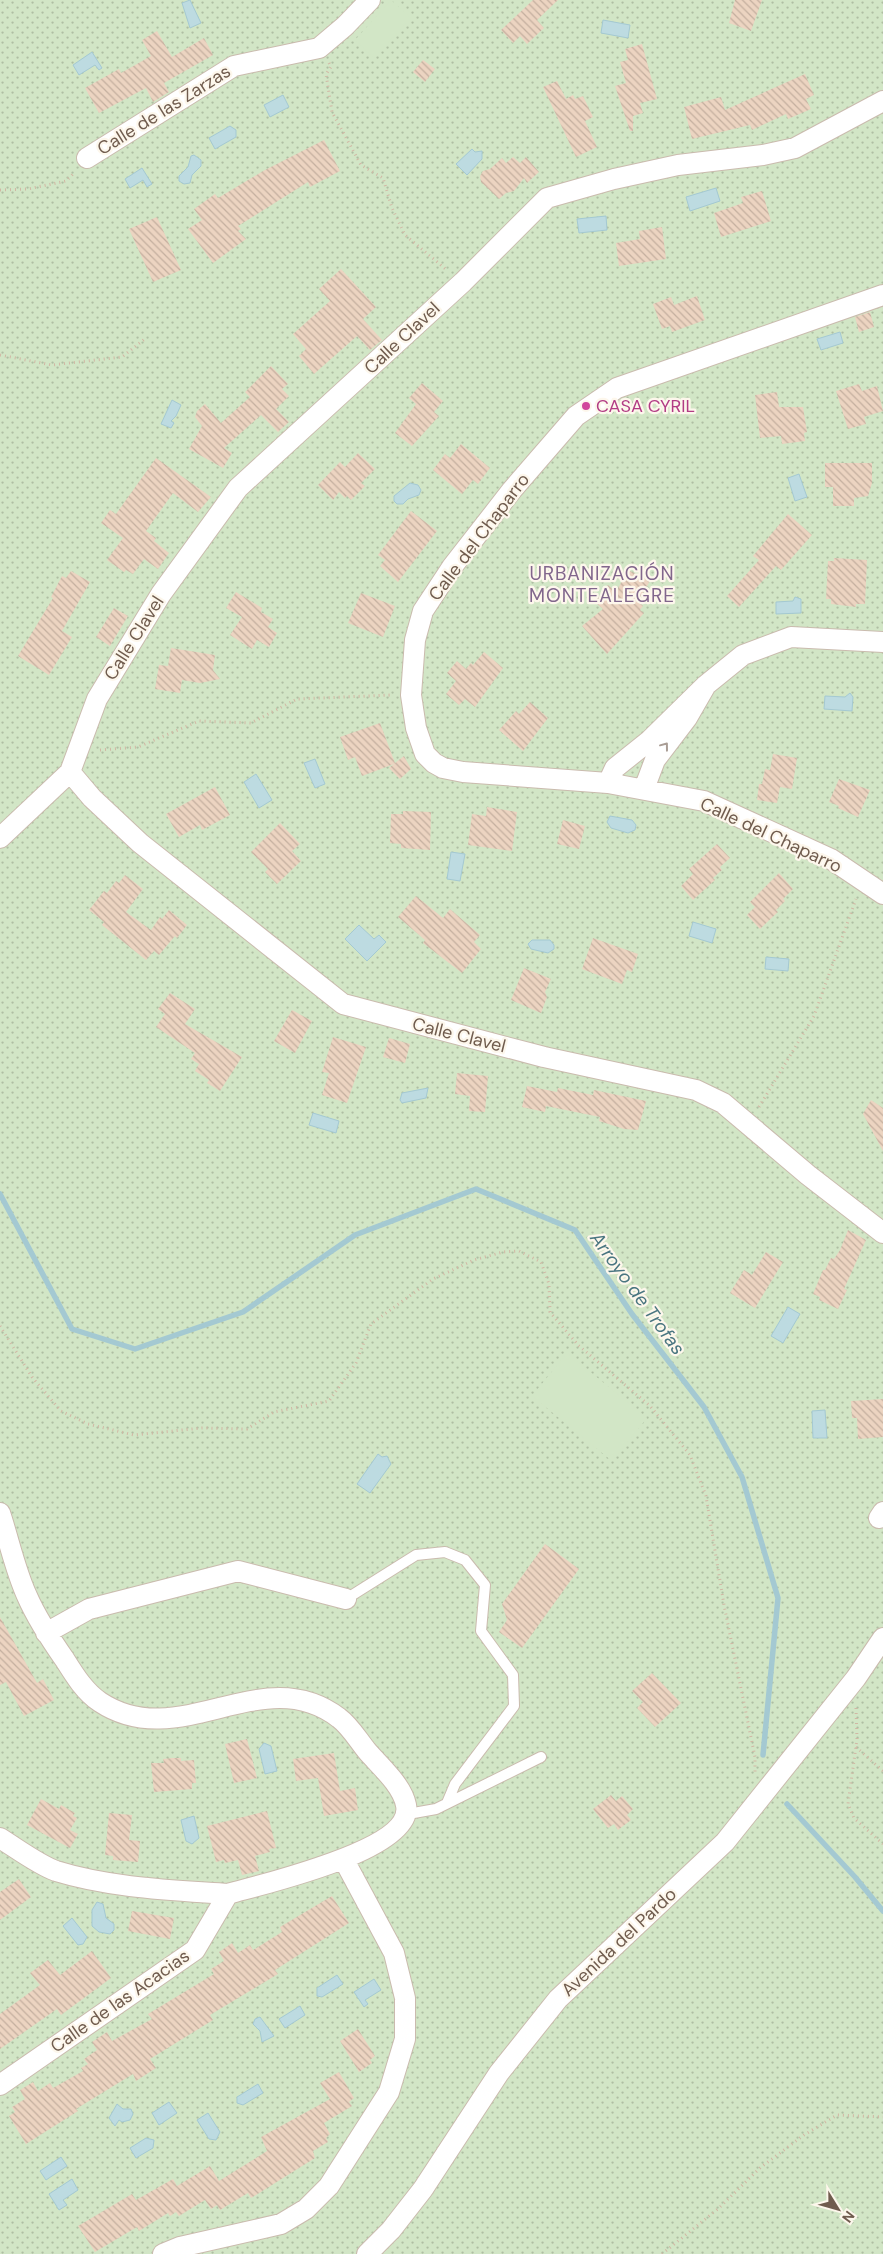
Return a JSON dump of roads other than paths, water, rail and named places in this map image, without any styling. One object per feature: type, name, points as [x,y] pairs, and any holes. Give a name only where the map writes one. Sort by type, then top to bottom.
[{"type":"street","name":"Calle de las Zarzas","points":[[87,158],[234,66],[319,48],[345,26],[370,0]]},
{"type":"street","name":"Calle Clavel","points":[[0,838],[70,772],[97,700],[161,594],[238,488],[463,282],[547,198],[614,179],[678,165],[763,155],[795,148],[883,101]]},
{"type":"street","name":"Calle del Chaparro","points":[[883,295],[618,388],[576,416],[512,490],[452,567],[423,611],[416,640],[411,694],[416,728],[425,754],[443,768],[463,772],[608,783],[704,801],[831,859],[883,894]]},
{"type":"street","points":[[608,783],[615,768],[650,740],[706,685],[743,655],[791,637],[883,642]]},
{"type":"street","points":[[644,789],[655,760],[686,718],[706,685]]},
{"type":"street","name":"Calle Clavel","points":[[70,772],[92,798],[140,843],[343,1004],[544,1057],[696,1090],[723,1103],[749,1123],[808,1175],[883,1233]]},
{"type":"street","points":[[0,1513],[26,1594],[46,1633],[82,1686],[99,1701],[120,1713],[145,1719],[169,1719],[272,1697],[297,1698],[319,1706],[340,1719],[394,1782],[406,1802],[408,1814],[402,1824],[390,1834],[344,1860],[228,1894],[109,1882],[55,1871],[0,1838]]},
{"type":"street","points":[[46,1633],[89,1609],[238,1572],[346,1599]]},
{"type":"street","name":"Avenida del Pardo","points":[[367,2254],[391,2230],[423,2189],[499,2073],[558,1999],[725,1842],[856,1678],[883,1638]]},
{"type":"street","points":[[163,2254],[180,2247],[281,2224],[306,2208],[329,2186],[389,2092],[405,2039],[405,1998],[394,1953],[344,1860]]},
{"type":"street","name":"Calle de las Acacias","points":[[0,2084],[195,1950],[228,1894]]},
{"type":"lane","points":[[346,1599],[416,1555],[445,1552],[465,1560],[485,1586],[481,1631],[513,1675],[514,1706],[455,1784],[446,1803]]},
{"type":"lane","points":[[408,1814],[436,1809],[541,1757]]},
{"type":"water","points":[[190,0],[201,23],[190,28],[182,3]]},
{"type":"water","points":[[603,20],[630,25],[628,38],[601,33]]},
{"type":"water","points":[[92,52],[102,68],[99,70],[95,65],[79,75],[73,65]]},
{"type":"water","points":[[283,95],[289,107],[270,117],[264,105]]},
{"type":"water","points":[[230,126],[236,130],[236,137],[215,149],[209,138]]},
{"type":"water","points":[[472,149],[475,152],[482,151],[482,159],[467,175],[456,164]]},
{"type":"water","points":[[194,155],[201,160],[201,166],[192,175],[190,183],[184,184],[179,181],[179,176],[188,167],[191,156]]},
{"type":"water","points":[[142,168],[152,184],[147,187],[143,180],[130,188],[125,179]]},
{"type":"water","points":[[716,188],[720,201],[690,211],[686,197]]},
{"type":"water","points":[[606,216],[607,230],[579,233],[577,219]]},
{"type":"water","points":[[840,332],[843,343],[821,350],[817,339]]},
{"type":"water","points":[[172,400],[181,405],[176,416],[171,421],[174,423],[171,428],[161,424]]},
{"type":"water","points":[[799,474],[807,497],[795,501],[788,478]]},
{"type":"water","points":[[410,483],[418,485],[421,490],[419,495],[408,499],[403,504],[397,504],[394,501],[394,496]]},
{"type":"water","points":[[795,597],[801,599],[801,613],[776,614],[776,602],[793,601]]},
{"type":"water","points":[[850,693],[853,697],[852,711],[824,709],[825,696],[845,697]]},
{"type":"water","points":[[315,759],[325,784],[315,788],[304,763]]},
{"type":"water","points":[[256,774],[272,800],[259,808],[244,782]]},
{"type":"water","points":[[610,816],[632,820],[636,825],[635,830],[628,833],[611,828],[607,822]]},
{"type":"water","points":[[451,852],[465,854],[460,881],[447,879]]},
{"type":"water","points":[[693,922],[716,929],[712,943],[689,936]]},
{"type":"water","points":[[359,925],[374,939],[379,935],[386,942],[367,961],[345,939]]},
{"type":"water","points":[[532,940],[550,940],[554,945],[554,949],[548,953],[531,949],[528,944]]},
{"type":"water","points":[[766,957],[789,959],[788,971],[765,969]]},
{"type":"water","points":[[428,1088],[426,1098],[402,1103],[400,1100],[402,1093]]},
{"type":"water","points":[[313,1113],[339,1121],[336,1133],[309,1125]]},
{"type":"water","points":[[788,1307],[800,1314],[783,1343],[771,1336]]},
{"type":"water","points":[[825,1410],[827,1438],[813,1438],[812,1411]]},
{"type":"water","points":[[378,1454],[382,1457],[387,1456],[391,1464],[370,1493],[357,1484]]},
{"type":"water","points":[[264,1743],[271,1746],[277,1771],[265,1774],[259,1749]]},
{"type":"water","points":[[194,1816],[199,1838],[192,1844],[186,1841],[181,1820]]},
{"type":"water","points":[[97,1902],[103,1904],[106,1918],[114,1924],[114,1930],[110,1934],[99,1932],[92,1926],[92,1910]]},
{"type":"water","points":[[72,1918],[87,1937],[83,1944],[78,1945],[63,1926]]},
{"type":"water","points":[[337,1975],[343,1984],[322,1997],[317,1996],[317,1988]]},
{"type":"water","points":[[374,1979],[381,1990],[365,2000],[368,2004],[364,2007],[354,1992]]},
{"type":"water","points":[[300,2006],[305,2015],[285,2028],[279,2019]]},
{"type":"water","points":[[260,2017],[274,2036],[262,2042],[260,2031],[253,2024],[255,2019]]},
{"type":"water","points":[[258,2084],[263,2093],[243,2105],[237,2103],[237,2097]]},
{"type":"water","points":[[169,2102],[177,2113],[159,2125],[152,2113]]},
{"type":"water","points":[[117,2104],[123,2109],[131,2109],[133,2114],[130,2120],[122,2122],[119,2120],[115,2126],[109,2118]]},
{"type":"water","points":[[208,2113],[220,2132],[216,2140],[209,2139],[197,2120]]},
{"type":"water","points":[[146,2138],[154,2140],[153,2148],[136,2158],[130,2148]]},
{"type":"water","points":[[61,2157],[67,2166],[46,2180],[40,2171]]},
{"type":"water","points":[[72,2179],[78,2190],[63,2200],[67,2205],[59,2210],[49,2194]]},
{"type":"waterway","name":"Arroyo de Trofas","points":[[0,1194],[72,1329],[135,1349],[243,1312],[355,1235],[476,1189],[575,1230],[632,1314],[704,1407],[742,1477],[778,1598],[763,1755]]},
{"type":"waterway","name":"Arroyo de Trofas","points":[[787,1804],[855,1877],[883,1911]]},
{"type":"place","name":"CASA CYRIL","points":[[586,406]]},
{"type":"district","name":"URBANIZACIÓN MONTEALEGRE","points":[[602,584]]}]
